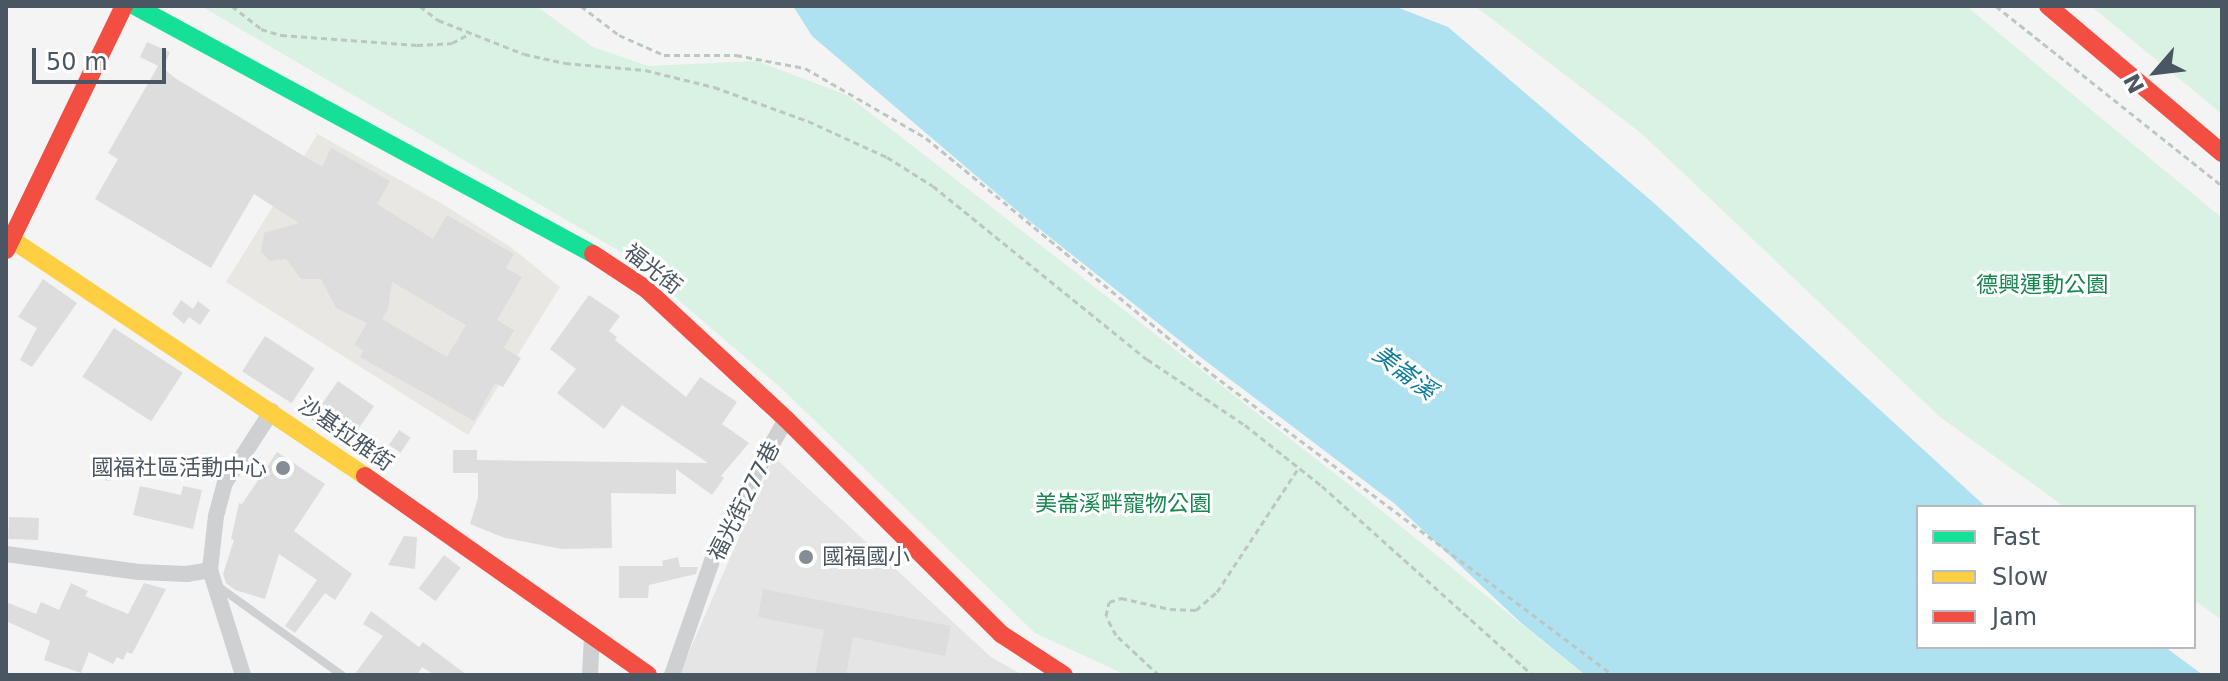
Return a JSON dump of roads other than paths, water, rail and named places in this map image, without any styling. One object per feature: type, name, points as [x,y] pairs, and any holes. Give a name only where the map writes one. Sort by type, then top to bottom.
[{"type":"street","points":[[9,245],[124,6]]},
{"type":"street","name":"福光街","points":[[135,6],[579,244],[646,289],[786,419],[1001,634],[1064,675]]},
{"type":"street","points":[[2048,6],[2173,108],[2222,153]]},
{"type":"street","name":"沙基拉雅街","points":[[9,245],[272,411],[648,675]]},
{"type":"street","points":[[243,675],[213,577],[222,492],[272,411]]},
{"type":"street","name":"福光街277巷","points":[[672,675],[720,538],[786,419]]},
{"type":"street","points":[[6,554],[139,572],[213,577]]},
{"type":"street","points":[[590,675],[592,635]]},
{"type":"lane","points":[[213,577],[342,675]]},
{"type":"water","name":"美崙溪","points":[[793,6],[1394,6],[1448,27],[1654,203],[1984,505],[1916,505],[1916,649],[2168,649],[2203,675],[1585,675],[1520,622],[1395,504],[1203,359],[1022,215],[812,36]]},
{"type":"place","name":"國福社區活動中心","points":[[283,468]]},
{"type":"place","name":"國福國小","points":[[806,557]]},
{"type":"park label","name":"德興運動公園","points":[[2042,285]]},
{"type":"park label","name":"美崙溪畔寵物公園","points":[[1123,504]]}]
